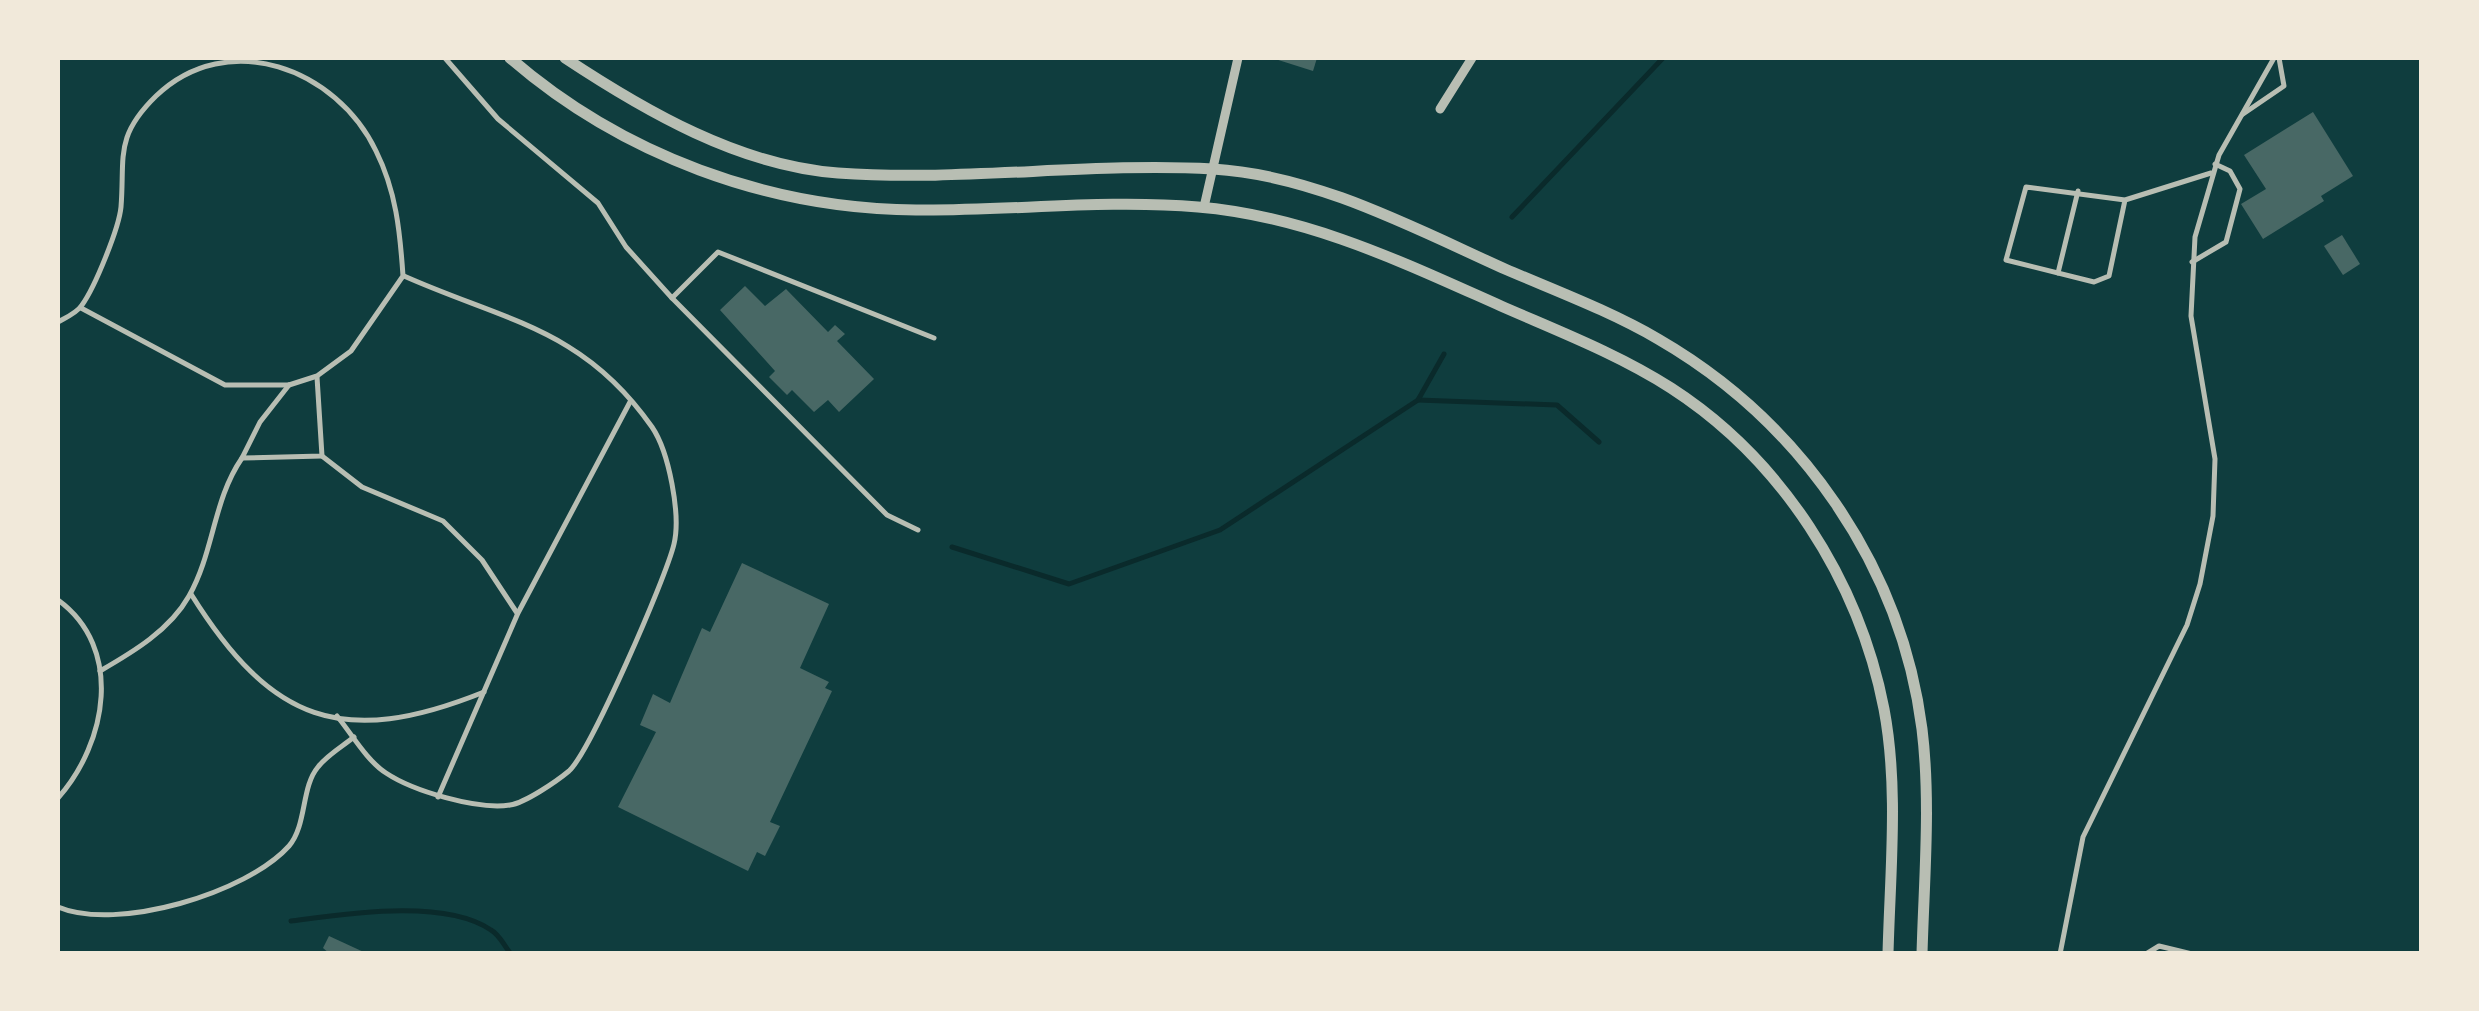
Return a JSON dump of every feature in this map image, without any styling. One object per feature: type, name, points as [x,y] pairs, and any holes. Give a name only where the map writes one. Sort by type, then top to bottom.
[{"type":"street","points":[[510,58],[619,136],[722,178],[810,200],[916,210],[1157,204],[1260,214],[1341,238],[1571,337],[1672,388],[1759,462],[1788,496],[1836,570],[1872,665],[1884,710],[1892,798],[1888,954]]},
{"type":"street","points":[[565,58],[650,111],[699,132],[757,156],[836,173],[1215,169],[1266,178],[1360,206],[1616,318],[1691,361],[1786,440],[1854,529],[1902,637],[1922,728],[1926,783],[1922,954]]},
{"type":"street","points":[[1204,208],[1238,58]]},
{"type":"street","points":[[1440,109],[1472,58]]},
{"type":"lane","points":[[445,58],[498,119],[598,204],[626,247],[672,298],[887,515],[918,530]]},
{"type":"lane","points":[[2060,954],[2082,836],[2192,614],[2206,558],[2213,516],[2215,446],[2194,350],[2192,262],[2215,164],[2276,58]]},
{"type":"lane","points":[[2240,116],[2284,86],[2276,58]]},
{"type":"lane","points":[[58,322],[81,308],[121,208],[119,166],[128,133],[156,97],[183,76],[208,65],[243,60],[277,63],[311,79],[344,105],[375,147],[396,197],[403,276],[351,351],[316,376],[289,385],[225,385],[156,344],[81,308]]},
{"type":"lane","points":[[2192,262],[2226,242],[2240,189],[2230,171],[2215,164]]},
{"type":"lane","points":[[2125,200],[2109,276],[2094,282],[2006,260],[2026,187],[2125,200],[2212,173]]},
{"type":"lane","points":[[2058,273],[2078,191]]},
{"type":"lane","points":[[672,298],[718,252],[934,338]]},
{"type":"lane","points":[[337,716],[384,772],[438,797],[511,806],[571,770],[637,639],[675,542],[672,478],[654,429],[578,349],[533,324],[464,303],[403,276]]},
{"type":"lane","points":[[316,376],[322,456]]},
{"type":"lane","points":[[100,671],[174,618],[191,594],[225,482],[260,422],[289,385]]},
{"type":"lane","points":[[438,797],[518,614],[630,402]]},
{"type":"lane","points":[[242,458],[322,456],[362,488],[444,521],[482,560],[518,614]]},
{"type":"lane","points":[[191,594],[220,641],[258,682],[308,712],[378,722],[432,713],[484,692]]},
{"type":"lane","points":[[58,600],[74,612],[98,655],[104,701],[92,738],[58,798]]},
{"type":"lane","points":[[58,907],[120,914],[192,900],[254,876],[292,843],[316,768],[354,737]]},
{"type":"lane","points":[[2146,954],[2158,946],[2192,954]]},
{"type":"building","points":[[1272,58],[1317,58],[1313,71]]},
{"type":"building","points":[[2313,112],[2353,176],[2321,196],[2324,201],[2263,239],[2241,204],[2266,189],[2244,155]]},
{"type":"building","points":[[2342,235],[2360,264],[2343,275],[2324,246]]},
{"type":"building","points":[[745,286],[765,306],[786,289],[828,332],[835,325],[845,334],[837,341],[874,379],[839,412],[828,400],[814,412],[792,390],[787,395],[769,377],[775,371],[720,310]]},
{"type":"building","points":[[742,563],[829,604],[800,668],[829,682],[825,688],[832,691],[770,822],[780,826],[765,856],[757,852],[748,871],[618,807],[656,732],[640,725],[653,694],[670,703],[702,628],[710,632]]},
{"type":"building","points":[[329,936],[368,954],[330,954],[323,948]]},
{"type":"waterway","points":[[1512,217],[1663,58]]},
{"type":"waterway","points":[[952,547],[1069,584],[1220,530],[1418,400],[1444,354]]},
{"type":"waterway","points":[[1418,400],[1557,405],[1599,442]]},
{"type":"waterway","points":[[291,921],[394,911],[448,914],[491,930],[511,954]]}]
